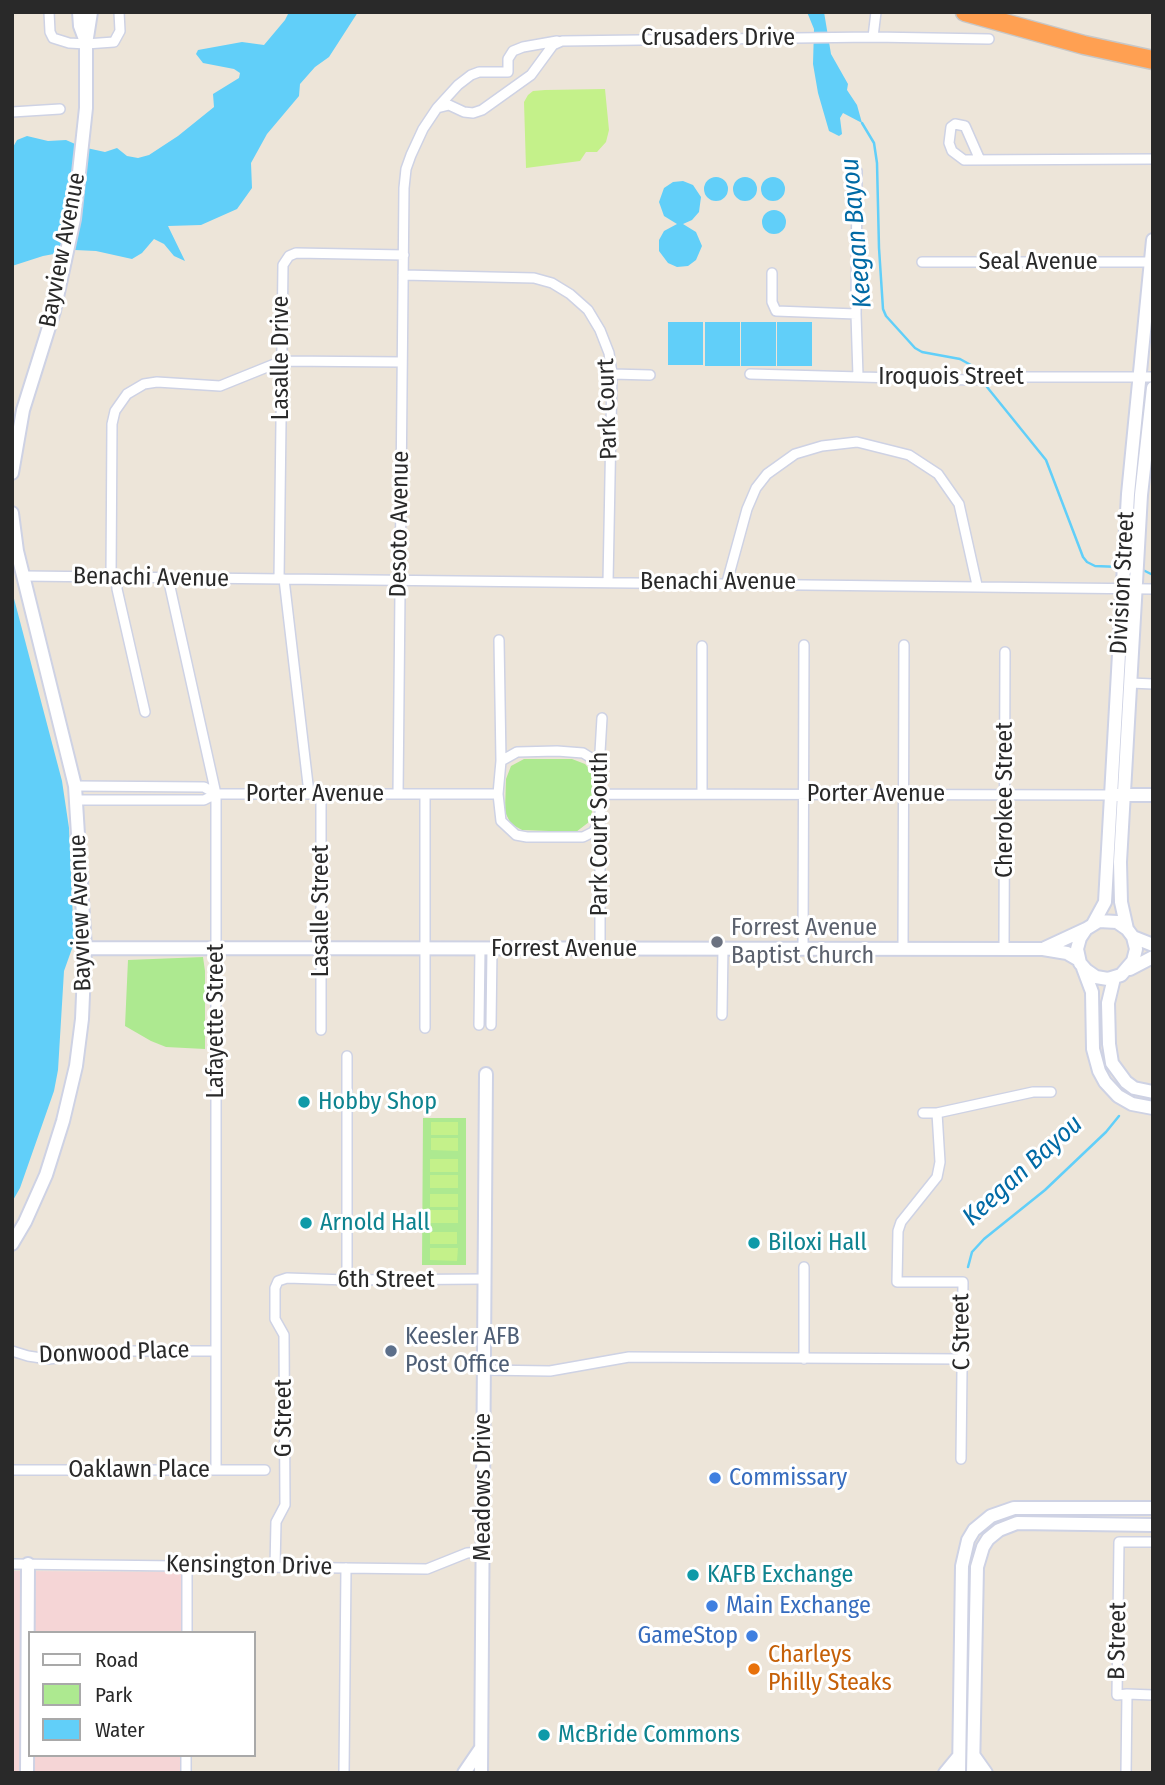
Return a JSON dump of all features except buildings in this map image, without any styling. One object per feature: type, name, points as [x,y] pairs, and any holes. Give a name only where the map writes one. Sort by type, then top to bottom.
[{"type":"highway","points":[[972,14],[1084,45],[1153,60]]},
{"type":"street","points":[[49,12],[53,38],[86,44],[114,42],[120,31],[119,12]]},
{"type":"street","name":"Bayview Avenue","points":[[79,12],[86,44]]},
{"type":"street","name":"Bayview Avenue","points":[[12,473],[23,410],[65,269],[80,182],[86,107],[86,44],[91,12]]},
{"type":"street","points":[[873,37],[876,12]]},
{"type":"street","name":"Crusaders Drive","points":[[508,72],[508,59],[513,51],[562,41],[811,37],[989,39]]},
{"type":"street","points":[[437,108],[449,105],[464,112],[482,110],[538,67],[553,45],[562,41]]},
{"type":"street","points":[[404,255],[406,169],[437,108],[458,85],[479,72],[508,72],[516,85]]},
{"type":"street","points":[[12,112],[60,109]]},
{"type":"street","points":[[980,160],[1153,159]]},
{"type":"street","points":[[857,171],[858,376]]},
{"type":"street","name":"Division Street","points":[[1130,933],[1119,889],[1118,795],[1123,582],[1138,377],[1153,240]]},
{"type":"street","name":"Lasalle Drive","points":[[281,579],[283,265],[289,256],[296,253],[404,255]]},
{"type":"street","name":"Desoto Avenue","points":[[398,794],[404,255]]},
{"type":"street","name":"Seal Avenue","points":[[922,262],[1152,262]]},
{"type":"street","points":[[772,273],[772,302],[776,311],[856,314]]},
{"type":"street","name":"Park Court","points":[[403,275],[511,276],[552,283],[588,310],[609,353],[612,374],[608,582]]},
{"type":"street","points":[[145,712],[114,577],[112,424],[120,402],[127,394],[144,384],[157,382],[220,386],[282,361],[402,362]]},
{"type":"street","points":[[612,374],[650,374]]},
{"type":"street","name":"Iroquois Street","points":[[750,374],[971,380],[1153,377]]},
{"type":"street","name":"Division Street","points":[[1090,926],[1105,902],[1118,795],[1142,581],[1153,388]]},
{"type":"street","points":[[727,582],[747,509],[756,488],[767,474],[794,454],[844,442],[871,444],[909,455],[938,474],[959,504],[976,585]]},
{"type":"street","name":"Bayview Avenue","points":[[12,513],[23,576],[75,786],[85,948],[82,1019],[76,1066],[63,1121],[46,1175],[12,1244]]},
{"type":"street","name":"Benachi Avenue","points":[[23,576],[976,585],[1142,581]]},
{"type":"street","name":"Lafayette Street","points":[[168,578],[216,794],[216,1470]]},
{"type":"street","points":[[281,579],[309,793]]},
{"type":"street","points":[[499,640],[501,761],[498,794],[501,821],[516,835],[583,837],[593,832],[600,822]]},
{"type":"street","points":[[803,949],[804,645]]},
{"type":"street","points":[[903,949],[904,645]]},
{"type":"street","points":[[702,646],[702,793]]},
{"type":"street","name":"Cherokee Street","points":[[1004,949],[1005,652]]},
{"type":"street","points":[[1131,683],[1153,684]]},
{"type":"street","name":"Park Court South","points":[[600,949],[600,772],[596,761],[600,752],[602,719]]},
{"type":"street","points":[[501,761],[517,752],[557,751],[583,752],[596,761]]},
{"type":"street","name":"Porter Avenue","points":[[75,786],[204,788],[216,794]]},
{"type":"street","name":"Lasalle Street","points":[[321,793],[321,1030]]},
{"type":"street","name":"Porter Avenue","points":[[77,800],[204,800],[216,794],[498,794]]},
{"type":"street","points":[[425,794],[425,1028]]},
{"type":"street","name":"Porter Avenue","points":[[600,794],[1153,795]]},
{"type":"street","points":[[1153,945],[1111,921],[1090,926],[1078,943],[1080,962],[1092,992],[1095,1060],[1105,1082],[1125,1101],[1153,1108]]},
{"type":"street","name":"Forrest Avenue","points":[[1043,949],[1090,926]]},
{"type":"street","points":[[1127,971],[1135,955],[1130,933]]},
{"type":"street","name":"Forrest Avenue","points":[[85,948],[215,946],[425,949],[1043,949],[1067,953],[1080,962]]},
{"type":"street","points":[[722,1015],[723,948]]},
{"type":"street","points":[[486,949],[491,1025]]},
{"type":"street","points":[[479,1025],[486,949]]},
{"type":"street","points":[[1080,962],[1096,977],[1114,978],[1153,957]]},
{"type":"street","points":[[1114,978],[1109,993],[1110,1055],[1114,1069],[1134,1088],[1153,1092]]},
{"type":"street","points":[[347,1056],[348,1280]]},
{"type":"street","name":"Meadows Drive","points":[[481,1773],[486,1074]]},
{"type":"street","points":[[923,1113],[937,1113],[1033,1091],[1051,1092]]},
{"type":"street","name":"C Street","points":[[937,1113],[940,1162],[937,1177],[901,1222],[898,1231],[897,1282],[963,1282],[961,1459]]},
{"type":"street","points":[[804,1267],[804,1359]]},
{"type":"street","name":"6th Street","points":[[288,1278],[484,1279]]},
{"type":"street","name":"G Street","points":[[275,1567],[276,1522],[285,1505],[284,1335],[275,1319],[275,1289],[278,1281],[288,1278]]},
{"type":"street","name":"Donwood Place","points":[[12,1351],[48,1359],[131,1351],[216,1351]]},
{"type":"street","points":[[484,1370],[550,1371],[629,1357],[962,1359]]},
{"type":"street","name":"Oaklawn Place","points":[[12,1470],[265,1471]]},
{"type":"street","points":[[959,1773],[962,1566],[968,1540],[974,1530],[991,1516],[1014,1508],[1153,1507]]},
{"type":"street","points":[[973,1773],[977,1567],[988,1539],[999,1530],[1017,1523],[1153,1525]]},
{"type":"street","name":"B Street","points":[[1126,1773],[1127,1695],[1117,1695],[1119,1542],[1153,1542]]},
{"type":"street","name":"Kensington Drive","points":[[12,1564],[427,1569],[467,1553],[482,1552]]},
{"type":"street","points":[[27,1773],[28,1564]]},
{"type":"street","points":[[187,1565],[187,1631]]},
{"type":"street","points":[[344,1773],[346,1568]]},
{"type":"street","points":[[1127,1695],[1153,1695]]},
{"type":"street","points":[[464,1773],[481,1748]]},
{"type":"street","points":[[974,1755],[986,1773]]},
{"type":"street","points":[[945,1773],[959,1756]]},
{"type":"shaded area","points":[[12,1571],[182,1574],[182,1631],[28,1631],[28,1757],[181,1757],[181,1773],[12,1773]]},
{"type":"green space","points":[[605,89],[609,130],[606,142],[597,152],[586,152],[580,161],[526,168],[524,102],[528,95],[533,91],[545,90]]},
{"type":"green space","points":[[524,759],[572,759],[585,764],[592,772],[592,812],[589,822],[576,832],[522,830],[511,824],[505,812],[506,779],[511,766]]},
{"type":"green space","points":[[203,957],[205,1049],[166,1047],[125,1026],[128,960]]},
{"type":"green space","points":[[423,1118],[466,1118],[466,1265],[422,1265]]},
{"type":"green space","points":[[431,1122],[458,1122],[458,1135],[431,1135]]},
{"type":"green space","points":[[431,1138],[458,1138],[458,1151],[431,1150]]},
{"type":"green space","points":[[430,1159],[458,1159],[458,1172],[430,1172]]},
{"type":"green space","points":[[430,1175],[458,1175],[458,1188],[430,1188]]},
{"type":"green space","points":[[430,1194],[458,1194],[458,1207],[430,1207]]},
{"type":"green space","points":[[430,1210],[458,1210],[458,1223],[430,1223]]},
{"type":"green space","points":[[430,1232],[457,1232],[457,1244],[430,1244]]},
{"type":"green space","points":[[430,1248],[458,1248],[457,1261],[430,1260]]},
{"type":"water","points":[[289,12],[358,12],[329,57],[315,67],[300,84],[299,96],[267,134],[251,163],[252,188],[237,209],[201,225],[168,226],[185,261],[174,256],[164,244],[154,239],[142,253],[132,259],[96,251],[75,250],[12,266],[12,149],[17,140],[27,136],[48,141],[66,140],[105,152],[117,148],[127,156],[138,158],[149,155],[214,107],[213,94],[239,78],[240,73],[234,69],[203,63],[196,54],[198,50],[242,42],[264,45]]},
{"type":"water","points":[[807,12],[824,12],[831,54],[848,84],[847,90],[857,105],[862,123],[843,113],[840,118],[842,134],[839,136],[829,131],[818,93],[813,64],[814,29]]},
{"type":"water","points":[[716,177],[727,184],[728,189],[721,200],[716,201],[705,194],[704,189],[711,178]]},
{"type":"water","points":[[745,177],[753,181],[757,189],[753,197],[745,201],[737,197],[733,189],[737,181]]},
{"type":"water","points":[[773,177],[784,184],[785,189],[778,200],[773,201],[762,194],[761,189],[768,178]]},
{"type":"water","points":[[683,181],[693,185],[701,197],[699,212],[692,220],[683,224],[696,232],[702,246],[696,260],[688,266],[677,267],[668,263],[659,251],[659,240],[664,231],[677,224],[664,216],[659,202],[664,188],[673,182]]},
{"type":"water","points":[[774,210],[785,217],[786,222],[779,233],[774,234],[763,227],[762,222],[769,211]]},
{"type":"water","points":[[668,322],[703,322],[703,365],[668,365]]},
{"type":"water","points":[[705,322],[740,322],[740,366],[705,366]]},
{"type":"water","points":[[741,322],[776,322],[776,366],[741,366]]},
{"type":"water","points":[[777,322],[812,322],[812,366],[777,366]]},
{"type":"water","points":[[12,591],[62,781],[69,828],[74,943],[64,971],[58,1070],[54,1091],[20,1188],[12,1202]]},
{"type":"waterway","name":"Keegan Bayou","points":[[862,123],[874,143],[877,163],[879,248],[883,309],[886,316],[915,348],[922,352],[960,359],[978,369],[987,387],[1046,460],[1083,557],[1095,566],[1120,567]]},
{"type":"waterway","name":"Keegan Bayou","points":[[1141,569],[1153,575]]},
{"type":"waterway","name":"Keegan Bayou","points":[[968,1267],[972,1252],[984,1239],[1045,1190],[1106,1132],[1119,1116]]},
{"type":"place","name":"Forrest Avenue Baptist Church","points":[[717,942]]},
{"type":"place","name":"Hobby Shop","points":[[304,1102]]},
{"type":"place","name":"Arnold Hall","points":[[306,1223]]},
{"type":"place","name":"Biloxi Hall","points":[[754,1243]]},
{"type":"place","name":"Keesler AFB Post Office","points":[[391,1351]]},
{"type":"place","name":"Commissary","points":[[715,1478]]},
{"type":"place","name":"KAFB Exchange","points":[[693,1575]]},
{"type":"place","name":"Main Exchange","points":[[712,1606]]},
{"type":"place","name":"GameStop","points":[[752,1636]]},
{"type":"place","name":"Charleys Philly Steaks","points":[[754,1669]]},
{"type":"place","name":"McBride Commons","points":[[544,1735]]}]
